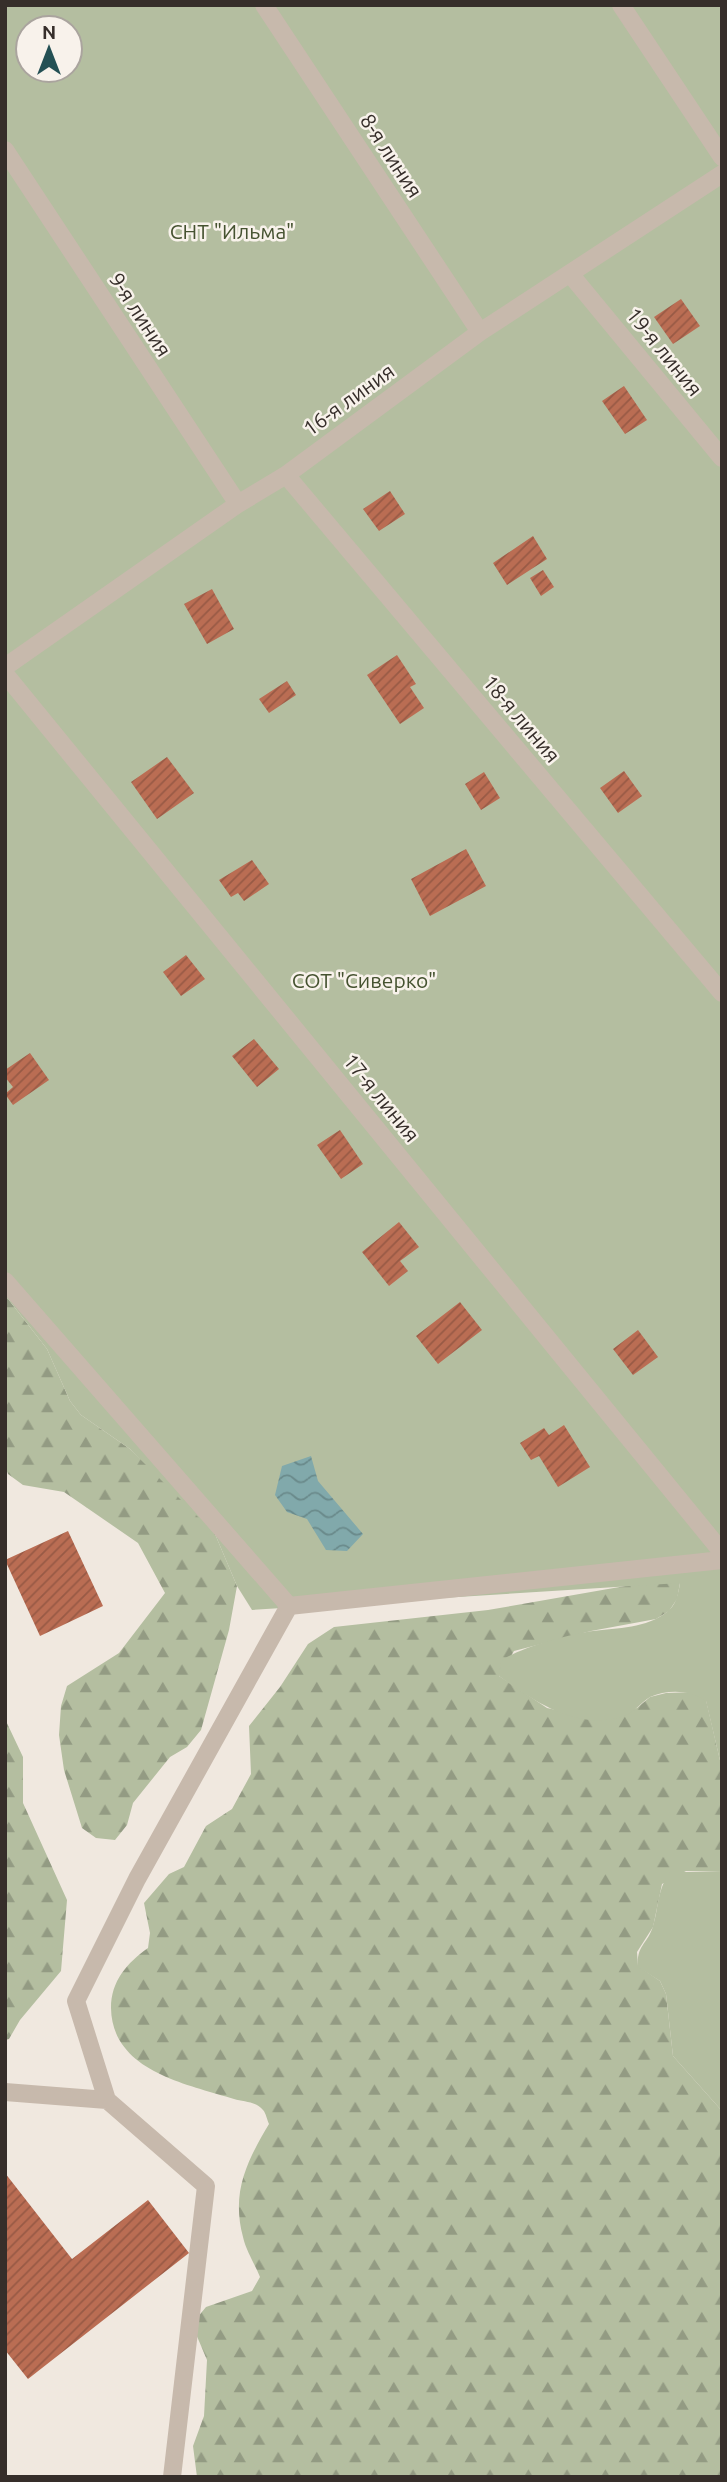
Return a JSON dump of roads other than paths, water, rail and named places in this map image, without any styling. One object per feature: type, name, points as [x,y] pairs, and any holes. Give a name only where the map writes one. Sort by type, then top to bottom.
[{"type":"street","name":"8-я линия","points":[[264,5],[480,332]]},
{"type":"street","points":[[621,5],[722,157]]},
{"type":"street","name":"9-я линия","points":[[5,150],[238,504]]},
{"type":"street","name":"16-я линия","points":[[5,667],[238,504],[286,475],[480,332],[722,174]]},
{"type":"street","name":"19-я линия","points":[[571,275],[722,458]]},
{"type":"street","name":"18-я линия","points":[[286,475],[722,993]]},
{"type":"street","name":"17-я линия","points":[[5,674],[722,1552]]},
{"type":"street","points":[[5,1281],[289,1606]]},
{"type":"street","points":[[289,1606],[722,1560]]},
{"type":"street","points":[[172,2477],[206,2186],[107,2100],[76,2001],[137,1879],[289,1606]]},
{"type":"street","points":[[5,2092],[107,2100]]},
{"type":"water","points":[[311,1456],[318,1481],[363,1534],[347,1551],[326,1550],[307,1519],[287,1512],[275,1495],[282,1466]]},
{"type":"park label","name":"СНТ \"Ильма\"","points":[[232,232]]},
{"type":"park label","name":"СОТ \"Сиверко\"","points":[[364,981]]}]
